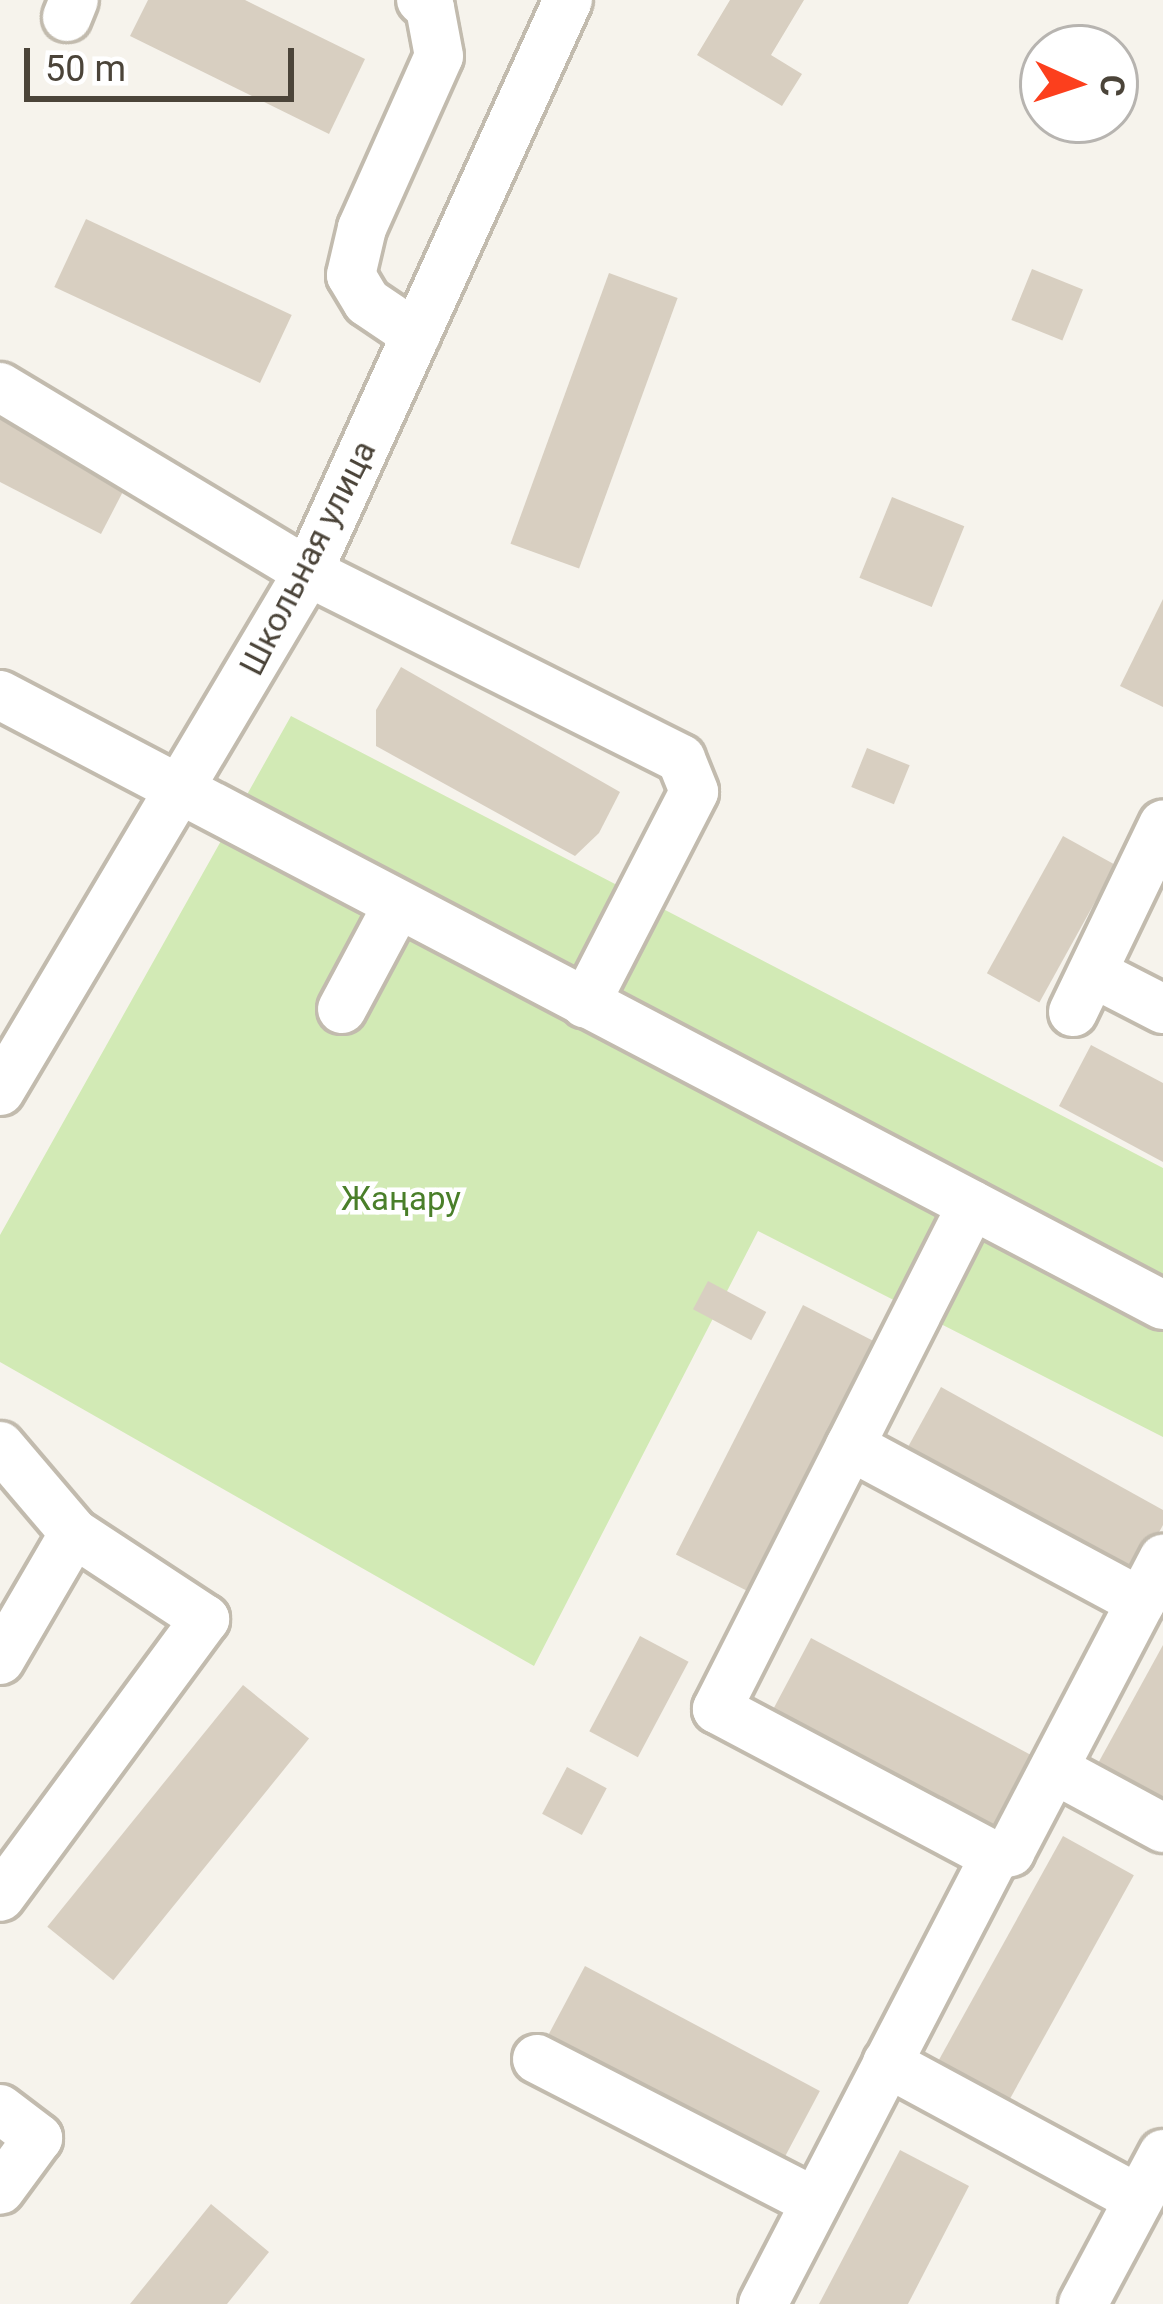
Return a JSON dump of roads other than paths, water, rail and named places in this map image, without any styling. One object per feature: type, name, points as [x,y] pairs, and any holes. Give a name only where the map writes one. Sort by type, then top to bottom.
[{"type":"street","points":[[416,335],[367,302],[351,275],[362,228],[439,56],[430,8],[421,0]]},
{"type":"street","name":"Школьная улица","points":[[2,1082],[182,795],[308,572],[568,0]]},
{"type":"street","points":[[0,387],[308,572],[681,759],[694,792],[585,1004]]},
{"type":"street","points":[[0,695],[182,795],[1163,1305]]},
{"type":"street","points":[[1163,825],[1083,992],[1163,1009]]},
{"type":"street","points":[[342,1009],[397,906]]},
{"type":"street","points":[[972,1205],[717,1709],[995,1856],[1010,1852],[1163,1559]]},
{"type":"street","points":[[0,1446],[74,1533],[205,1619],[0,1897]]},
{"type":"street","points":[[850,1446],[1141,1602]]},
{"type":"street","points":[[0,1660],[74,1533]]},
{"type":"street","points":[[1054,1769],[1163,1828]]},
{"type":"street","points":[[763,2304],[995,1856]]},
{"type":"street","points":[[537,2059],[815,2202]]},
{"type":"street","points":[[886,2063],[1139,2199]]},
{"type":"street","points":[[0,2108],[38,2138],[0,2190]]},
{"type":"street","points":[[1083,2304],[1163,2154]]},
{"type":"park label","name":"Жаңару","points":[[401,1199]]}]
